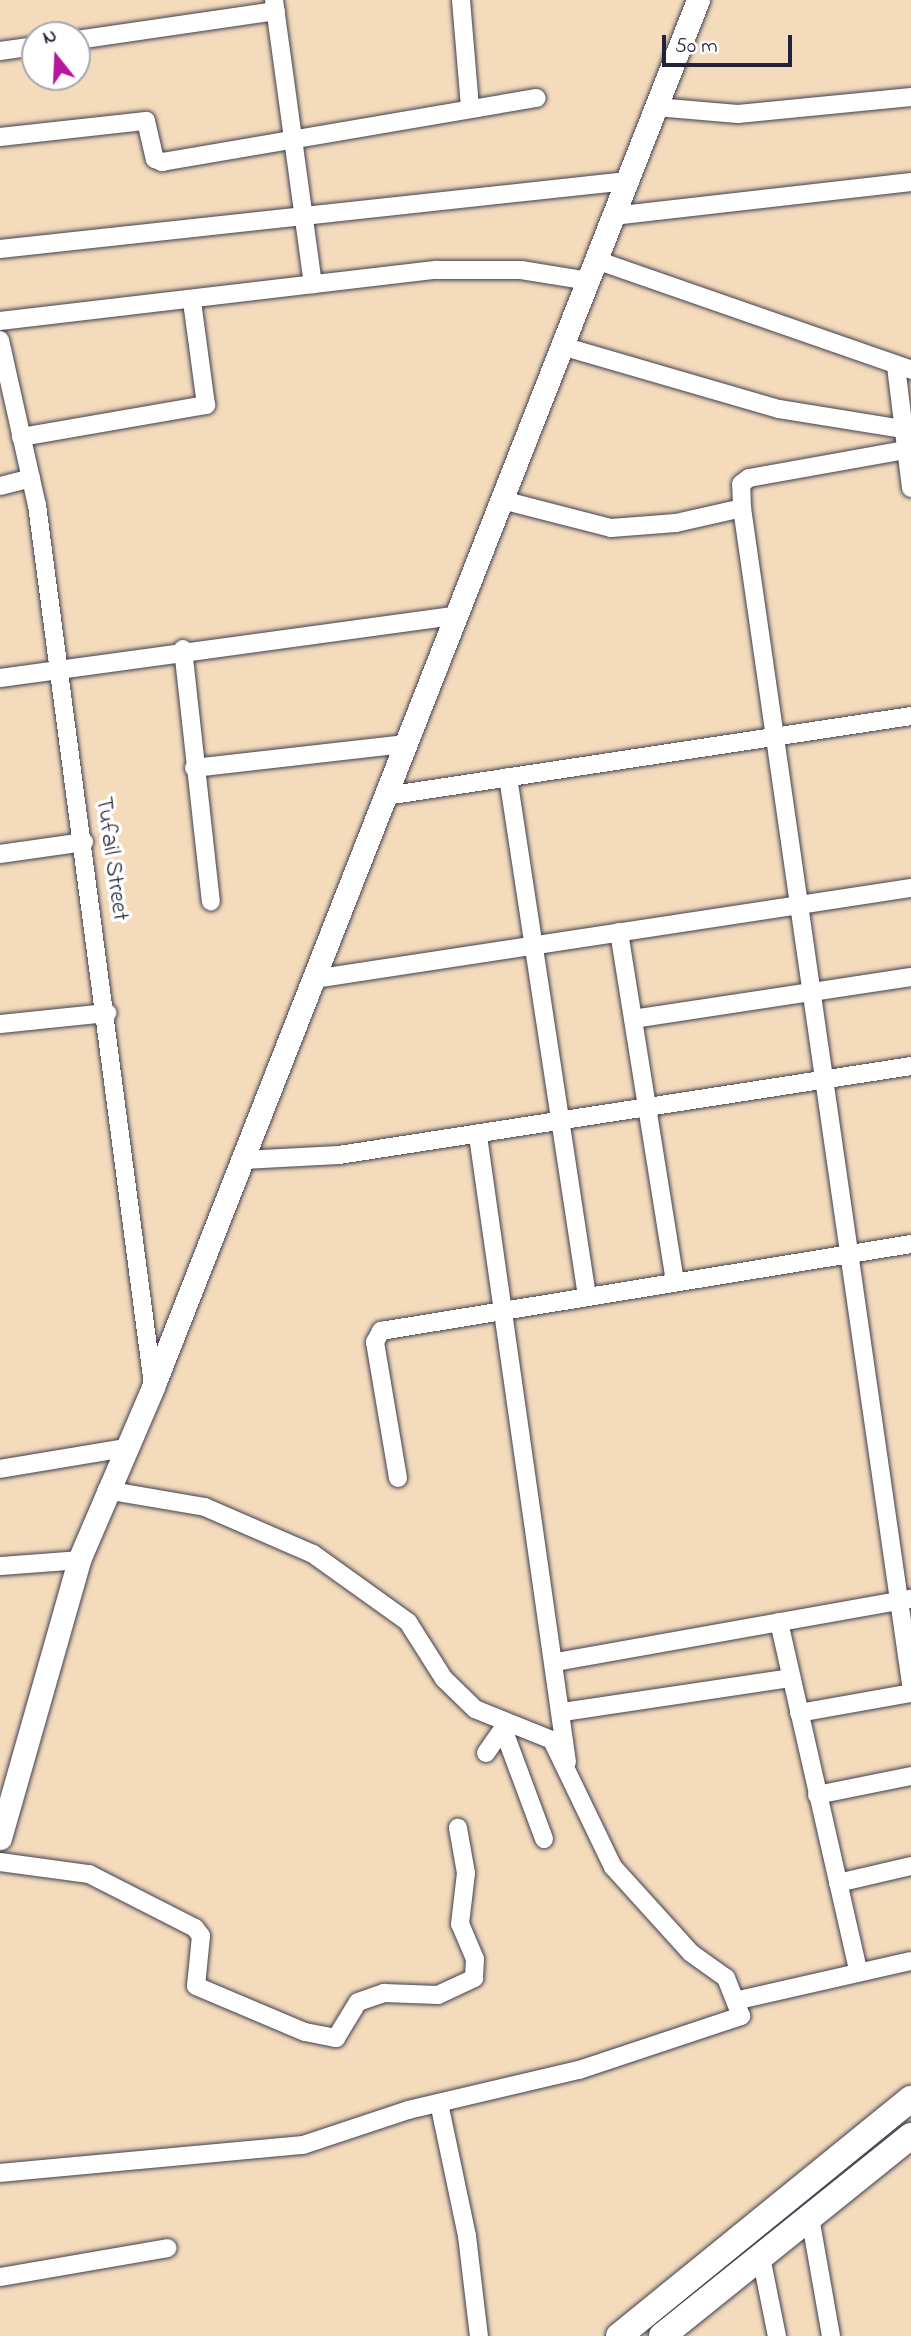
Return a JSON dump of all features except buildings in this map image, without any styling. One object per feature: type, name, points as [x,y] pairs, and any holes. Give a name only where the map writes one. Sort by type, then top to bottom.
[{"type":"highway","points":[[619,2336],[911,2099]]},
{"type":"highway","points":[[662,2336],[911,2136]]},
{"type":"main road","points":[[0,1838],[79,1560],[106,1490],[153,1387],[698,0]]},
{"type":"street","points":[[461,0],[470,107]]},
{"type":"street","points":[[91,38],[275,5],[313,284]]},
{"type":"street","points":[[0,51],[21,48]]},
{"type":"street","points":[[656,107],[738,114],[911,97]]},
{"type":"street","points":[[0,137],[146,121],[153,153],[162,162],[293,137],[537,98]]},
{"type":"street","points":[[0,249],[627,181]]},
{"type":"street","points":[[613,216],[911,182]]},
{"type":"street","points":[[0,321],[192,301],[437,270],[592,270],[904,368],[903,429],[911,488]]},
{"type":"street","points":[[21,438],[206,405],[192,301]]},
{"type":"street","name":"Tufail Street","points":[[0,340],[31,478],[60,670],[107,1013],[153,1387]]},
{"type":"street","points":[[562,346],[779,409],[903,429]]},
{"type":"street","points":[[905,450],[749,478],[741,487],[771,737],[823,1080],[846,1254],[906,1600],[911,1684]]},
{"type":"street","points":[[0,486],[31,478]]},
{"type":"street","points":[[502,500],[611,528],[676,523],[742,508]]},
{"type":"street","points":[[0,678],[183,649],[457,615]]},
{"type":"street","points":[[183,649],[194,768],[211,901]]},
{"type":"street","points":[[386,796],[911,716]]},
{"type":"street","points":[[194,768],[406,744]]},
{"type":"street","points":[[508,777],[537,945],[587,1296]]},
{"type":"street","points":[[0,854],[84,842]]},
{"type":"street","points":[[314,979],[911,888]]},
{"type":"street","points":[[619,932],[675,1282]]},
{"type":"street","points":[[633,1019],[911,977]]},
{"type":"street","points":[[0,1024],[107,1013]]},
{"type":"street","points":[[243,1160],[339,1155],[478,1136],[911,1066]]},
{"type":"street","points":[[478,1136],[564,1712],[568,1765]]},
{"type":"street","points":[[398,1478],[376,1334],[587,1296],[911,1244]]},
{"type":"street","points":[[0,1469],[127,1448]]},
{"type":"street","points":[[0,2174],[303,2145],[439,2103],[579,2070],[733,2023],[741,2016],[739,2000],[726,1978],[691,1954],[613,1867],[568,1765],[544,1735],[505,1729],[463,1699],[408,1622],[313,1554],[205,1507],[106,1490]]},
{"type":"street","points":[[0,1566],[79,1560]]},
{"type":"street","points":[[556,1662],[906,1600]]},
{"type":"street","points":[[779,1622],[858,1971]]},
{"type":"street","points":[[564,1712],[791,1678]]},
{"type":"street","points":[[799,1713],[911,1693]]},
{"type":"street","points":[[486,1753],[505,1729]]},
{"type":"street","points":[[505,1729],[544,1839]]},
{"type":"street","points":[[817,1795],[911,1776]]},
{"type":"street","points":[[0,1862],[89,1874],[194,1928],[201,1936],[196,1986],[305,2032],[336,2038],[358,2002],[384,1993],[438,1995],[474,1978],[475,1959],[460,1924],[466,1872],[458,1828]]},
{"type":"street","points":[[838,1882],[911,1866]]},
{"type":"street","points":[[739,2000],[911,1961]]},
{"type":"street","points":[[439,2103],[467,2236],[479,2336]]},
{"type":"street","points":[[810,2217],[831,2336]]},
{"type":"street","points":[[0,2277],[168,2248]]},
{"type":"street","points":[[761,2257],[777,2336]]}]
